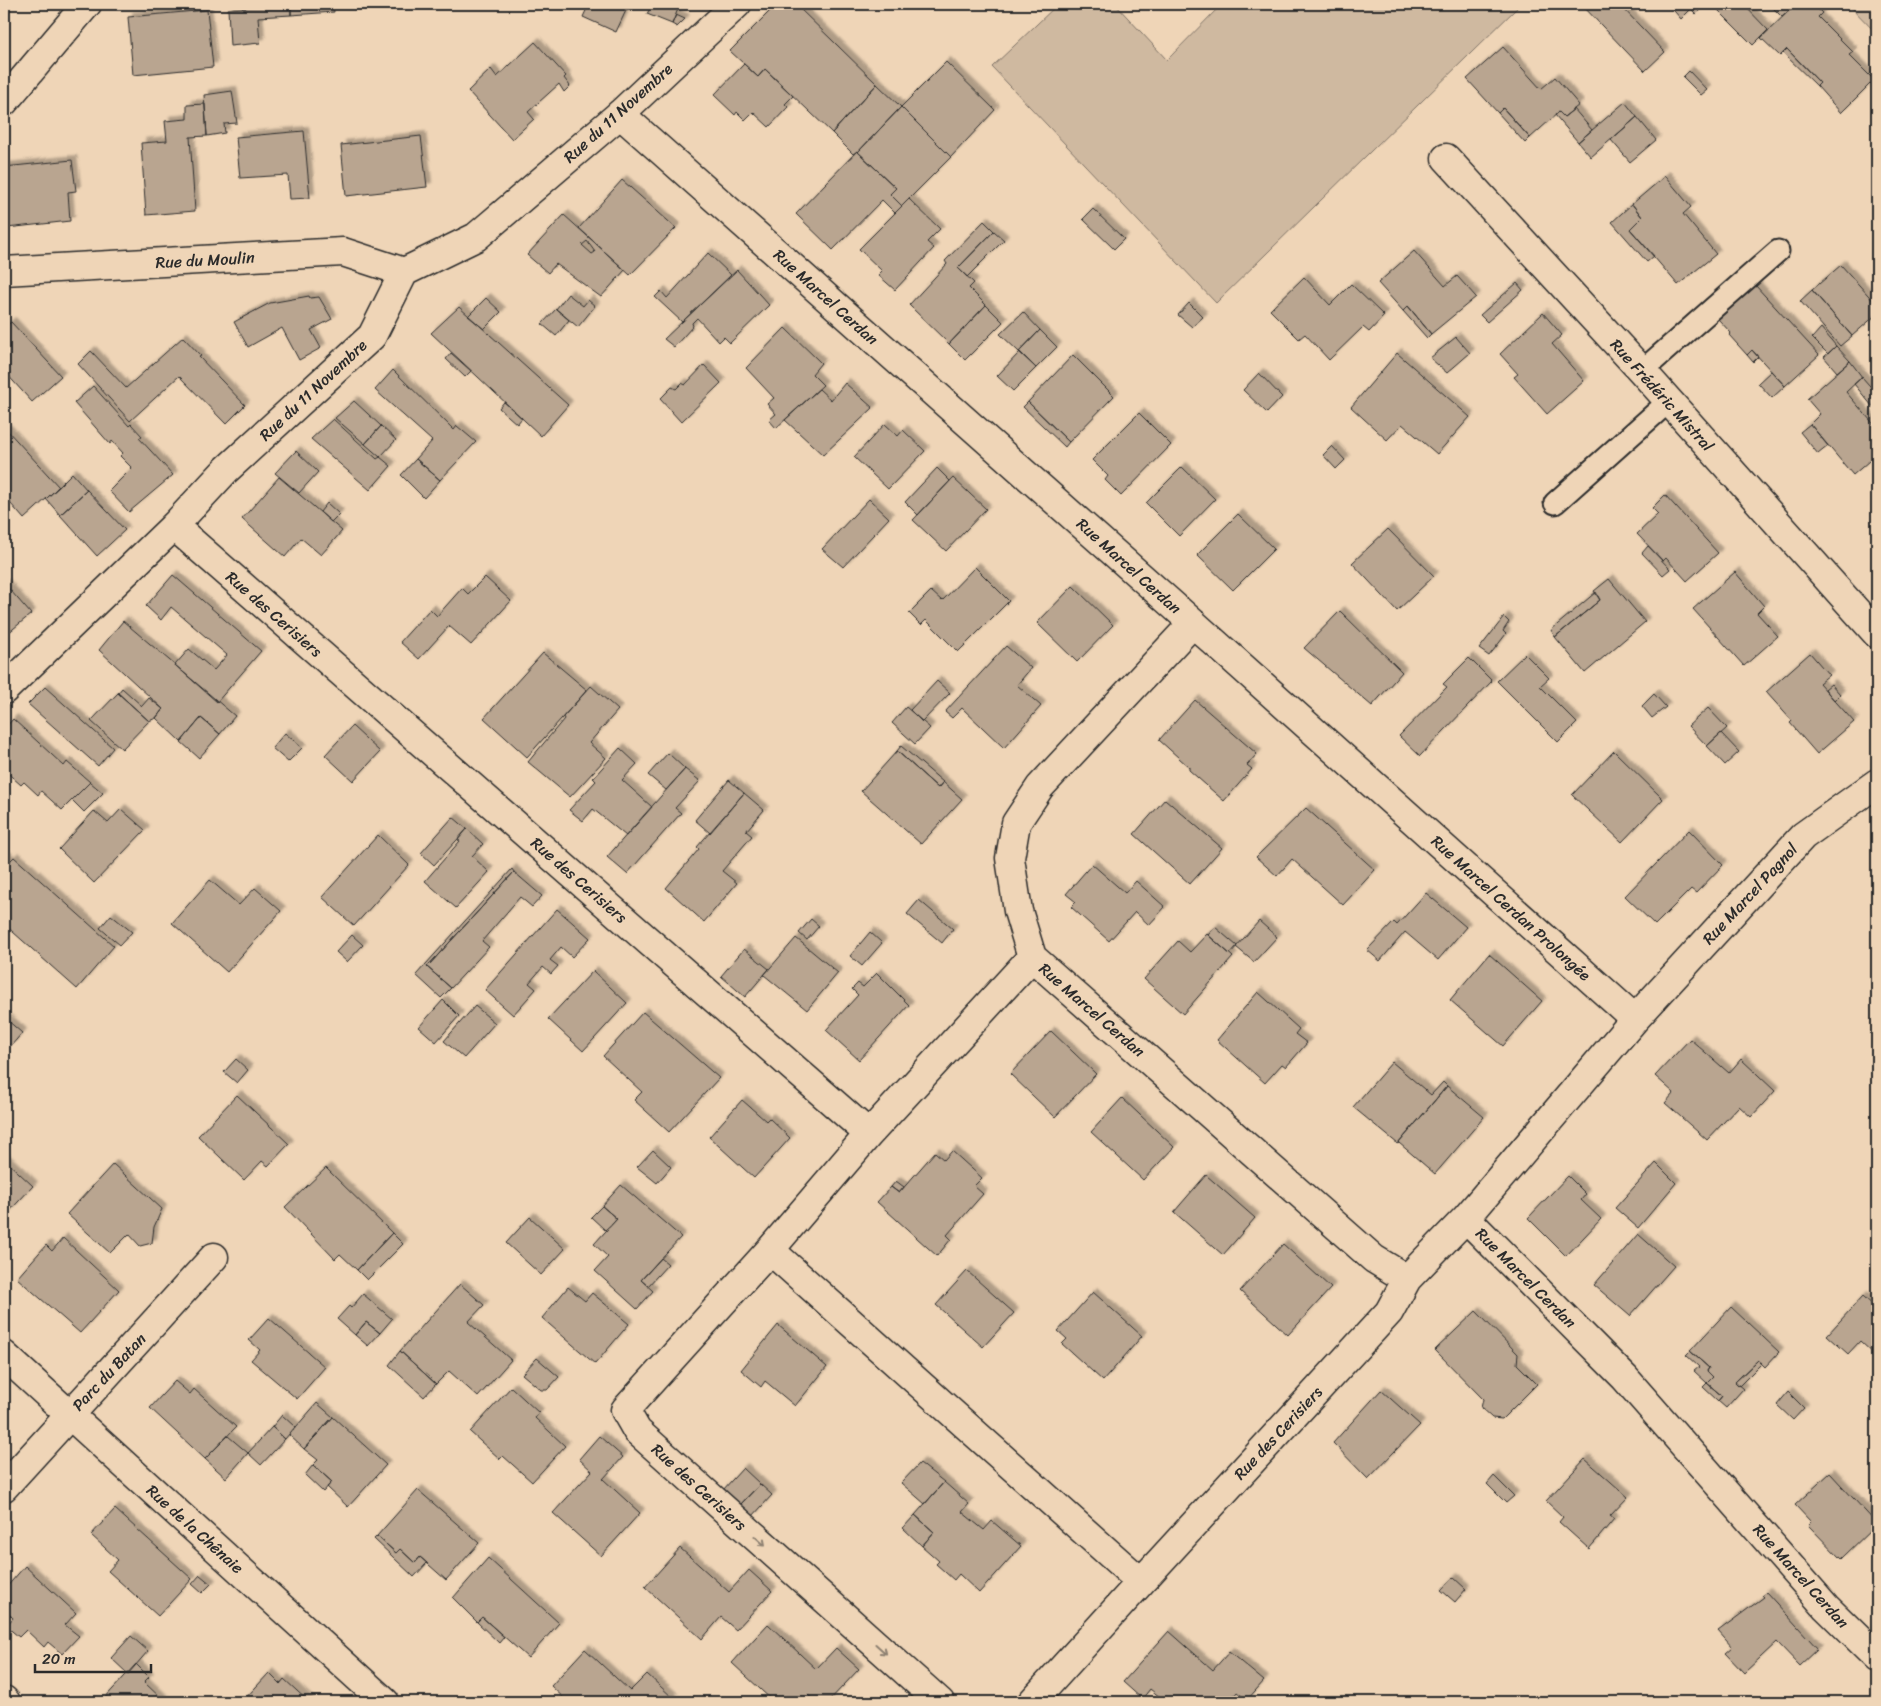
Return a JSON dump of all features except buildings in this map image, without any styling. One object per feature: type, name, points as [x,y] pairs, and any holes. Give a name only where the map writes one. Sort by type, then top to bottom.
[{"type":"street","points":[[4,102],[87,4]]},
{"type":"street","name":"Rue du 11 Novembre","points":[[4,690],[174,526],[226,470],[372,336],[404,272],[476,237],[620,114],[737,4]]},
{"type":"street","name":"Rue Marcel Cerdan","points":[[620,114],[1193,623],[1040,787],[1016,823],[1010,858],[1018,911],[1032,957],[1374,1259],[1390,1270],[1407,1279],[1466,1218],[1625,1378],[1826,1607],[1873,1646]]},
{"type":"street","name":"Rue Frédéric Mistral","points":[[1446,158],[1642,372],[1877,634]]},
{"type":"street","name":"Rue du Moulin","points":[[4,271],[343,252],[404,272]]},
{"type":"street","name":"Rue des Cerisiers","points":[[174,526],[869,1134],[770,1250],[626,1410],[637,1431],[940,1702]]},
{"type":"street","name":"Rue Marcel Cerdan Prolongée","points":[[1193,623],[1635,1019]]},
{"type":"street","name":"Rue Marcel Pagnol","points":[[1635,1019],[1803,836],[1877,783]]},
{"type":"street","points":[[869,1134],[1032,957]]},
{"type":"street","points":[[1466,1218],[1635,1019]]},
{"type":"street","points":[[770,1250],[1141,1582]]},
{"type":"street","name":"Parc du Batan","points":[[4,1487],[214,1257]]},
{"type":"street","name":"Rue des Cerisiers","points":[[1032,1702],[1390,1312],[1407,1279]]},
{"type":"street","name":"Rue de la Chênaie","points":[[4,1355],[386,1702]]},
{"type":"lane","points":[[1642,372],[1778,250]]},
{"type":"lane","points":[[1555,503],[1668,402]]},
{"type":"shaded area","points":[[1058,4],[1115,4],[1167,60],[1222,4],[1521,4],[1216,303],[992,67]]},
{"type":"shaded area","points":[[1848,4],[1877,4],[1877,34]]}]
